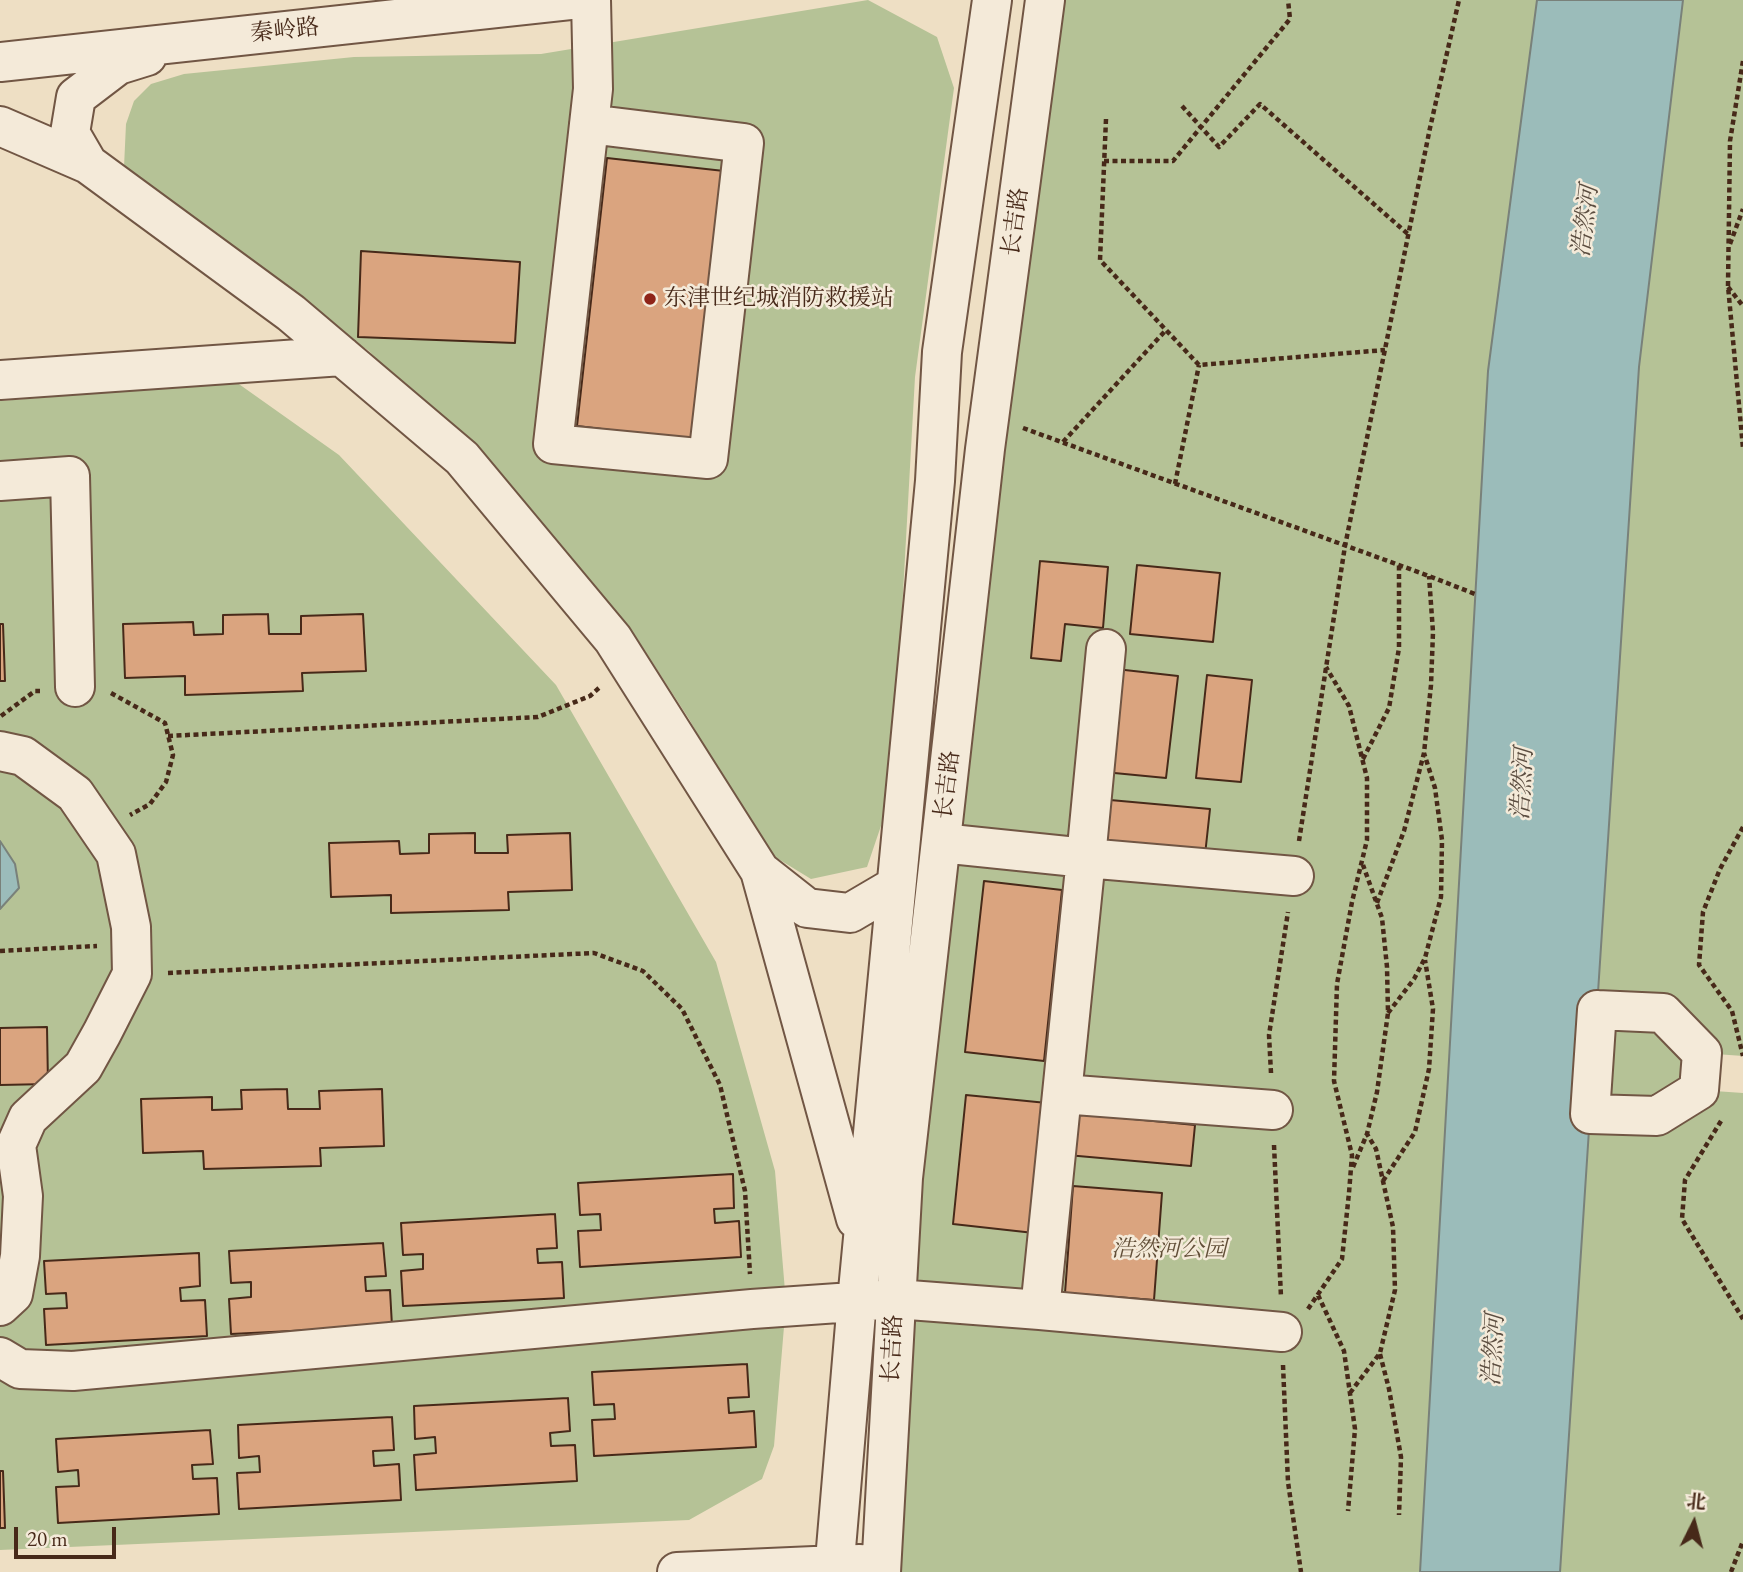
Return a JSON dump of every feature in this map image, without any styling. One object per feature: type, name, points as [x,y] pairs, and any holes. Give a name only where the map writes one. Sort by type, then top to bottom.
[{"type":"street","name":"秦岭路","points":[[0,62],[570,0]]},
{"type":"street","points":[[589,124],[744,143],[708,459],[553,444],[589,124],[593,89],[590,0]]},
{"type":"street","name":"长吉路","points":[[835,1569],[857,1301],[935,481],[942,352],[992,0]]},
{"type":"street","name":"长吉路","points":[[881,1568],[903,1178],[990,415],[1045,0]]},
{"type":"street","points":[[88,164],[71,133],[76,97],[118,65],[189,42]]},
{"type":"street","points":[[0,126],[88,164],[291,313],[462,458],[614,639],[760,871],[863,1243]]},
{"type":"street","points":[[0,380],[342,356]]},
{"type":"street","points":[[0,481],[70,476],[75,688]]},
{"type":"street","points":[[1040,1310],[1106,649]]},
{"type":"street","points":[[0,751],[23,756],[75,794],[116,854],[131,927],[131,959],[83,1067],[28,1118],[12,1126],[23,1195],[20,1256],[13,1294],[0,1306]]},
{"type":"street","points":[[941,843],[1294,876]]},
{"type":"street","points":[[760,871],[807,908],[850,913],[896,886]]},
{"type":"street","points":[[1062,1094],[1273,1110]]},
{"type":"street","points":[[0,1357],[20,1369],[73,1371],[752,1309],[896,1299],[1293,1324]]},
{"type":"street","points":[[677,1572],[881,1568]]},
{"type":"path","points":[[1104,161],[1173,161],[1290,19],[1288,0]]},
{"type":"path","points":[[1301,1572],[1288,1482],[1293,1324],[1273,1110],[1269,1035],[1345,546],[1459,0]]},
{"type":"path","points":[[1743,61],[1730,141],[1728,248],[1729,309],[1743,448]]},
{"type":"path","points":[[1182,106],[1219,147],[1260,104],[1409,235]]},
{"type":"path","points":[[1106,119],[1100,260],[1199,365]]},
{"type":"path","points":[[1728,248],[1743,209]]},
{"type":"path","points":[[1728,286],[1743,306]]},
{"type":"path","points":[[1063,442],[1166,330]]},
{"type":"path","points":[[1199,365],[1385,350]]},
{"type":"path","points":[[1175,484],[1199,365]]},
{"type":"path","points":[[990,415],[1475,594]]},
{"type":"path","points":[[1362,760],[1389,708],[1399,648],[1399,565]]},
{"type":"path","points":[[1377,903],[1405,831],[1424,753],[1433,632],[1429,576]]},
{"type":"path","points":[[168,736],[538,718],[590,696],[629,663]]},
{"type":"path","points":[[1293,1324],[1342,1259],[1352,1155],[1334,1081],[1337,984],[1367,840],[1367,778],[1349,706],[1326,667]]},
{"type":"path","points":[[0,716],[35,691],[87,687],[106,691],[165,723],[173,755],[166,782],[150,804],[100,831]]},
{"type":"path","points":[[1388,1013],[1425,958],[1441,897],[1442,840],[1435,788],[1424,753]]},
{"type":"path","points":[[1743,827],[1720,869],[1703,912],[1699,965],[1732,1011],[1743,1056]]},
{"type":"path","points":[[1351,1171],[1367,1134],[1377,1092],[1388,1013],[1382,918],[1362,864]]},
{"type":"path","points":[[0,951],[131,959],[594,953],[643,971],[682,1009],[720,1085],[745,1191],[752,1309]]},
{"type":"path","points":[[1383,1182],[1415,1132],[1429,1069],[1433,1009],[1425,958]]},
{"type":"path","points":[[1725,1113],[1715,1134],[1685,1180],[1682,1219],[1743,1319]]},
{"type":"path","points":[[1350,1394],[1380,1353],[1395,1290],[1393,1227],[1376,1149],[1367,1134]]},
{"type":"path","points":[[1318,1294],[1344,1352],[1355,1429],[1348,1511]]},
{"type":"path","points":[[1380,1353],[1401,1457],[1399,1516]]},
{"type":"path","points":[[1731,1572],[1743,1541]]},
{"type":"green space","points":[[868,0],[937,37],[954,88],[915,377],[893,773],[884,817],[867,867],[811,879],[762,849],[689,719],[634,634],[369,351],[146,196],[124,167],[126,124],[134,101],[151,84],[184,74],[354,57],[541,54]]},
{"type":"green space","name":"浩然河公园","points":[[1045,0],[1537,0],[1488,371],[1420,1572],[881,1572]]},
{"type":"green space","points":[[1683,0],[1743,0],[1743,1056],[1702,1053],[1700,1090],[1743,1093],[1743,1572],[1560,1572],[1639,367]]},
{"type":"green space","points":[[236,382],[339,455],[556,685],[716,962],[775,1171],[786,1303],[774,1446],[762,1479],[689,1520],[0,1550],[0,401]]},
{"type":"water","name":"浩然河","points":[[1537,0],[1683,0],[1639,367],[1560,1572],[1420,1572],[1488,371]]},
{"type":"water","points":[[0,841],[15,864],[19,888],[0,909]]},
{"type":"building","name":"东津世纪城消防救援站","points":[[607,158],[724,171],[693,440],[577,426]]},
{"type":"building","points":[[361,251],[520,262],[515,343],[358,337]]},
{"type":"building","points":[[1040,561],[1108,567],[1103,628],[1065,624],[1061,661],[1031,658]]},
{"type":"building","points":[[1137,565],[1220,573],[1213,642],[1130,634]]},
{"type":"building","points":[[268,614],[269,634],[301,634],[301,616],[363,614],[366,671],[302,673],[303,691],[185,695],[185,676],[125,678],[123,624],[193,622],[194,635],[223,634],[223,615]]},
{"type":"building","points":[[0,624],[3,624],[5,681],[0,681]]},
{"type":"building","points":[[1116,669],[1178,676],[1166,778],[1104,772]]},
{"type":"building","points":[[1207,675],[1252,680],[1241,782],[1196,778]]},
{"type":"building","points":[[1099,799],[1210,809],[1205,855],[1095,844]]},
{"type":"building","points":[[475,833],[475,853],[508,853],[507,835],[570,833],[572,890],[508,892],[509,910],[391,913],[391,895],[331,897],[329,843],[399,841],[400,854],[429,853],[429,834]]},
{"type":"building","points":[[984,881],[1062,890],[1044,1061],[965,1052]]},
{"type":"building","points":[[47,1027],[48,1084],[0,1085],[0,1028]]},
{"type":"building","points":[[287,1089],[288,1109],[320,1109],[319,1091],[382,1089],[384,1146],[320,1148],[321,1166],[204,1169],[203,1151],[143,1153],[141,1099],[212,1097],[212,1110],[242,1109],[241,1090]]},
{"type":"building","points":[[966,1095],[1047,1103],[1034,1233],[953,1224]]},
{"type":"building","points":[[1071,1113],[1195,1125],[1191,1166],[1067,1155]]},
{"type":"building","points":[[733,1174],[734,1208],[714,1209],[715,1223],[739,1221],[741,1257],[580,1267],[578,1231],[601,1230],[600,1214],[580,1215],[578,1183]]},
{"type":"building","points":[[1073,1186],[1162,1193],[1154,1300],[1065,1293]]},
{"type":"building","points":[[555,1214],[557,1248],[537,1249],[538,1263],[562,1262],[564,1298],[403,1306],[401,1271],[423,1269],[423,1254],[403,1255],[401,1223]]},
{"type":"building","points":[[383,1243],[386,1276],[365,1277],[366,1291],[390,1290],[392,1326],[231,1334],[229,1299],[251,1297],[251,1282],[231,1283],[229,1251]]},
{"type":"building","points":[[199,1253],[200,1286],[180,1288],[181,1301],[205,1300],[207,1336],[46,1345],[44,1309],[67,1308],[66,1293],[46,1294],[44,1261]]},
{"type":"building","points":[[747,1364],[749,1397],[728,1398],[729,1413],[754,1411],[756,1447],[594,1456],[592,1420],[615,1419],[614,1404],[594,1405],[592,1372]]},
{"type":"building","points":[[568,1398],[570,1431],[550,1433],[551,1446],[575,1445],[577,1481],[416,1490],[414,1455],[436,1453],[435,1437],[415,1439],[414,1406]]},
{"type":"building","points":[[392,1417],[394,1450],[373,1451],[374,1466],[399,1464],[401,1500],[239,1509],[237,1473],[260,1472],[259,1456],[239,1458],[238,1425]]},
{"type":"building","points":[[210,1430],[213,1464],[192,1465],[193,1479],[217,1478],[219,1514],[58,1523],[56,1487],[79,1486],[78,1470],[58,1472],[56,1439]]},
{"type":"building","points":[[0,1471],[3,1471],[5,1528],[0,1528]]},
{"type":"place","name":"东津世纪城消防救援站","points":[[650,299]]}]
